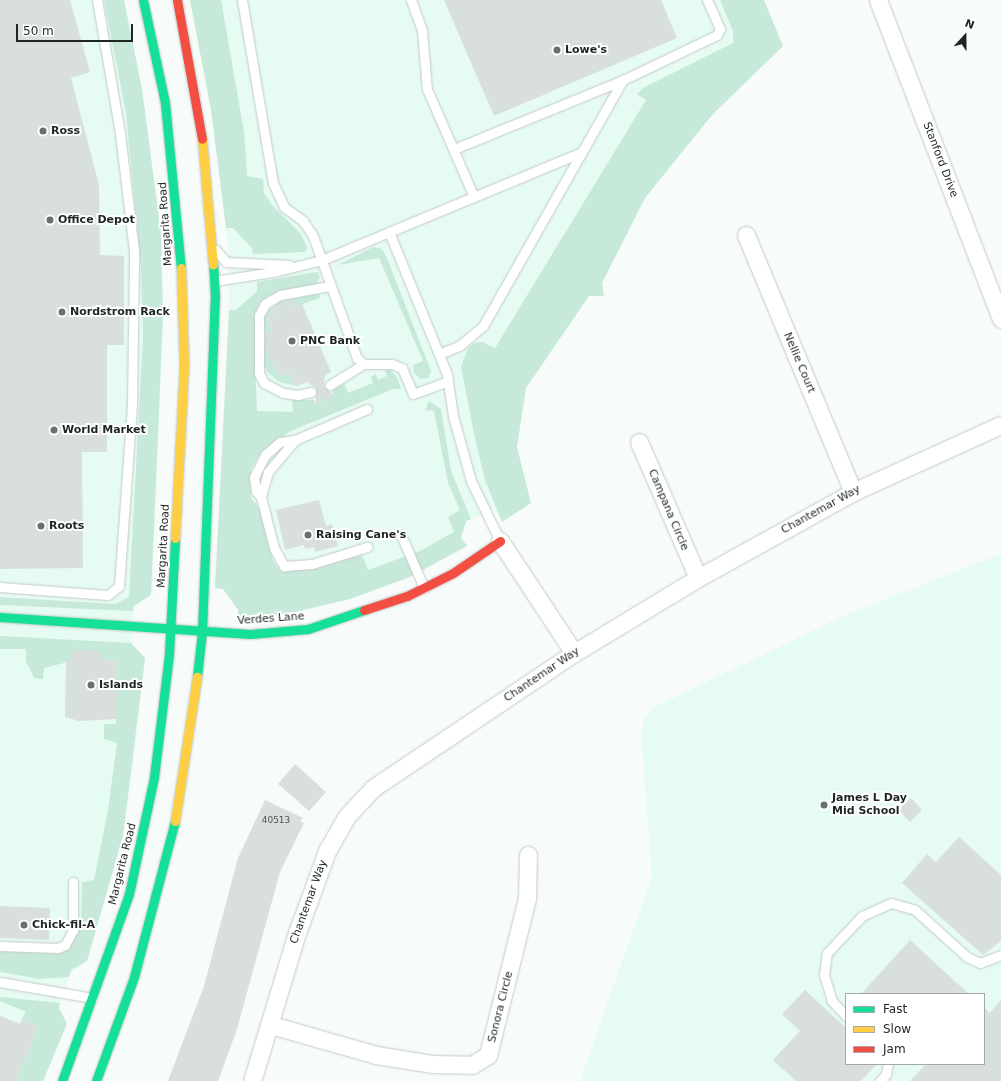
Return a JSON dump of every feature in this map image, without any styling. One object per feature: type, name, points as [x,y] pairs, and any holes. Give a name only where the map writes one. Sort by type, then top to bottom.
[{"type":"main road","name":"Margarita Road","points":[[62,1081],[94,998],[129,894],[144,833],[171,630],[184,364],[176,190],[165,103],[143,0]]},
{"type":"main road","points":[[96,1081],[134,977],[168,858],[188,749],[202,632],[212,244],[203,142],[177,0]]},
{"type":"main road","points":[[165,103],[179,144]]},
{"type":"main road","name":"Verdes Lane","points":[[0,617],[171,630],[250,634],[308,629],[365,613],[424,588],[500,541]]},
{"type":"street","name":"Stanford Drive","points":[[878,0],[1001,319]]},
{"type":"street","name":"Nellie Court","points":[[746,235],[852,492]]},
{"type":"street","name":"Chantemar Way","points":[[252,1081],[271,1025],[297,933],[327,852],[347,816],[373,788],[574,653],[698,578],[852,492],[1001,426]]},
{"type":"street","name":"Campana Circle","points":[[639,442],[698,578]]},
{"type":"street","points":[[500,541],[574,653]]},
{"type":"street","name":"Sonora Circle","points":[[271,1025],[376,1055],[433,1064],[472,1066],[488,1055],[527,898],[528,855]]},
{"type":"lane","points":[[0,587],[108,595],[119,586],[132,403],[134,251],[120,133],[97,0]]},
{"type":"lane","points":[[242,0],[273,183],[284,206],[303,221],[313,236],[322,260],[329,286],[357,358],[364,364]]},
{"type":"lane","points":[[411,0],[422,31],[427,89],[474,197]]},
{"type":"lane","points":[[454,149],[623,80],[717,35],[720,29],[707,0]]},
{"type":"lane","points":[[439,354],[459,346],[483,326],[623,80]]},
{"type":"lane","points":[[210,280],[273,272],[293,265],[322,260],[582,152]]},
{"type":"lane","points":[[389,232],[439,354],[448,381],[453,416],[471,481],[500,541]]},
{"type":"lane","points":[[212,244],[226,262],[293,265]]},
{"type":"lane","points":[[311,392],[298,395],[283,393],[264,383],[259,373],[259,315],[265,304],[280,295],[329,286]]},
{"type":"lane","points":[[330,385],[364,364],[392,364],[402,368],[413,394],[448,381]]},
{"type":"lane","points":[[367,409],[295,440],[280,442],[265,455],[254,477],[256,491],[261,497],[274,548],[284,566],[312,564],[367,546]]},
{"type":"lane","points":[[261,497],[268,472],[295,440]]},
{"type":"lane","points":[[402,535],[424,588]]},
{"type":"lane","points":[[0,946],[58,948],[64,945],[73,930],[73,882]]},
{"type":"lane","points":[[845,1015],[832,1001],[824,974],[828,953],[862,916],[891,903],[915,910],[967,957],[980,963],[1001,955]]},
{"type":"lane","points":[[0,982],[94,998]]},
{"type":"lane","points":[[880,1081],[886,1074],[888,1065]]},
{"type":"shaded area","points":[[0,0],[124,0],[142,89],[161,233],[163,317],[156,506],[151,595],[134,606],[131,643],[145,658],[133,766],[123,836],[87,961],[70,974],[59,1008],[67,1024],[43,1081],[0,1081]]},
{"type":"shaded area","points":[[104,0],[124,0],[142,89],[161,233],[163,317],[151,595],[134,606],[133,611],[0,605],[0,597],[115,604],[129,597],[143,336],[141,269],[126,113]]},
{"type":"shaded area","points":[[190,0],[764,0],[783,46],[712,115],[645,198],[602,283],[604,296],[589,296],[526,388],[517,447],[531,503],[502,522],[495,510],[466,521],[461,538],[467,546],[410,577],[350,599],[287,614],[238,617],[238,610],[223,589],[215,588],[229,341],[229,252],[211,110]]},
{"type":"shaded area","points":[[190,0],[221,0],[244,132],[247,176],[263,179],[264,193],[272,205],[301,234],[307,247],[305,252],[253,254],[252,248],[233,228],[226,228],[211,110]]},
{"type":"shaded area","points":[[720,0],[764,0],[783,46],[712,115],[645,198],[602,283],[604,296],[589,296],[526,388],[517,447],[531,503],[502,522],[485,480],[475,439],[461,367],[468,348],[474,343],[482,342],[495,348],[646,100],[637,94],[643,88],[733,43],[733,31]]},
{"type":"shaded area","points":[[373,247],[382,249],[387,258],[431,371],[428,378],[421,379],[414,373],[413,365],[423,361],[379,258],[338,265]]},
{"type":"shaded area","points":[[317,272],[320,277],[316,284],[268,296],[259,304],[255,362],[257,411],[293,412],[292,400],[314,400],[316,404],[334,396],[332,389],[344,384],[348,393],[373,383],[371,377],[376,374],[378,380],[387,376],[385,371],[389,369],[397,377],[401,389],[393,389],[291,431],[262,451],[251,469],[251,498],[261,510],[273,560],[280,571],[288,572],[362,555],[368,570],[420,551],[454,532],[448,517],[460,510],[448,483],[434,411],[425,410],[429,401],[441,409],[451,471],[471,519],[466,521],[461,538],[467,546],[410,577],[350,599],[287,614],[238,617],[238,610],[223,589],[215,588],[229,310],[236,310],[257,291],[257,282]]},
{"type":"shaded area","points":[[319,294],[320,298],[294,307],[292,300],[279,303],[272,308],[275,314],[266,317],[272,331],[263,334],[271,362],[281,376],[290,373],[297,386],[279,382],[267,372],[262,360],[263,316],[279,301]]},
{"type":"shaded area","name":"James L Day Mid School","points":[[1001,554],[1001,1081],[580,1081],[652,877],[641,733],[644,719],[653,708],[841,617]]},
{"type":"shaded area","points":[[0,636],[131,643],[145,658],[123,836],[87,961],[71,970],[69,977],[39,979],[0,972],[0,950],[66,950],[76,935],[81,921],[82,882],[94,880],[108,810],[117,743],[104,739],[104,724],[116,724],[118,661],[99,660],[99,651],[72,651],[72,661],[44,668],[43,679],[34,678],[26,661],[26,649],[0,649]]},
{"type":"shaded area","points":[[0,997],[60,1003],[59,1008],[67,1024],[43,1081],[16,1081],[39,1026],[22,1019],[26,1012],[0,1001]]},
{"type":"building","points":[[0,0],[70,0],[90,72],[71,78],[99,185],[100,255],[124,256],[124,345],[107,345],[107,452],[82,452],[83,568],[0,569]]},
{"type":"building","name":"Lowe's","points":[[444,0],[661,0],[677,38],[494,116]]},
{"type":"building","name":"PNC Bank","points":[[292,300],[294,307],[302,304],[331,372],[325,375],[324,386],[335,396],[316,404],[316,388],[307,382],[297,386],[290,373],[281,376],[271,362],[265,342],[265,333],[272,331],[266,316],[275,314],[272,308],[279,303]]},
{"type":"building","name":"Raising Cane's","points":[[319,500],[326,526],[332,524],[338,546],[315,552],[314,547],[305,549],[304,545],[285,550],[276,510]]},
{"type":"building","name":"Islands","points":[[72,650],[99,651],[99,660],[118,661],[117,719],[79,721],[65,717],[66,661],[72,661]]},
{"type":"building","points":[[295,764],[326,792],[309,811],[278,784]]},
{"type":"building","points":[[911,798],[922,810],[910,822],[899,810]]},
{"type":"building","points":[[265,800],[303,818],[300,821],[304,823],[280,872],[237,1029],[218,1081],[168,1081],[204,986],[238,858]]},
{"type":"building","points":[[959,837],[1001,875],[1001,941],[983,955],[902,883],[927,854],[936,862]]},
{"type":"building","name":"Chick-fil-A","points":[[0,906],[50,908],[49,940],[0,938]]},
{"type":"building","points":[[910,940],[968,993],[862,993]]},
{"type":"building","points":[[805,990],[845,1027],[845,1065],[876,1065],[861,1081],[796,1081],[773,1060],[800,1031],[782,1014]]},
{"type":"building","points":[[1001,1000],[1001,1081],[910,1081],[925,1065],[985,1065],[985,1008],[990,1013]]},
{"type":"building","points":[[0,1016],[20,1024],[22,1019],[39,1026],[16,1081],[0,1081]]},
{"type":"traffic: fast","points":[[143,0],[165,103],[181,268]]},
{"type":"traffic: fast","points":[[197,677],[202,632],[215,298],[213,265]]},
{"type":"traffic: fast","points":[[62,1081],[129,894],[154,777],[169,654],[175,538]]},
{"type":"traffic: fast","points":[[0,617],[250,634],[308,629],[364,610]]},
{"type":"traffic: fast","points":[[96,1081],[134,977],[175,821]]},
{"type":"traffic: slow","points":[[202,139],[213,265]]},
{"type":"traffic: slow","points":[[175,538],[184,364],[181,268]]},
{"type":"traffic: slow","points":[[175,821],[197,677]]},
{"type":"traffic: jam","points":[[177,0],[202,139]]},
{"type":"traffic: jam","points":[[364,610],[407,596],[453,573],[500,541]]},
{"type":"place","name":"Lowe's","points":[[557,50]]},
{"type":"place","name":"Ross","points":[[43,131]]},
{"type":"place","name":"Office Depot","points":[[50,220]]},
{"type":"place","name":"Nordstrom Rack","points":[[62,312]]},
{"type":"place","name":"PNC Bank","points":[[292,341]]},
{"type":"place","name":"World Market","points":[[54,430]]},
{"type":"place","name":"Roots","points":[[41,526]]},
{"type":"place","name":"Raising Cane's","points":[[308,535]]},
{"type":"place","name":"Islands","points":[[91,685]]},
{"type":"place","name":"James L Day Mid School","points":[[824,805]]},
{"type":"place","name":"Chick-fil-A","points":[[24,925]]}]
